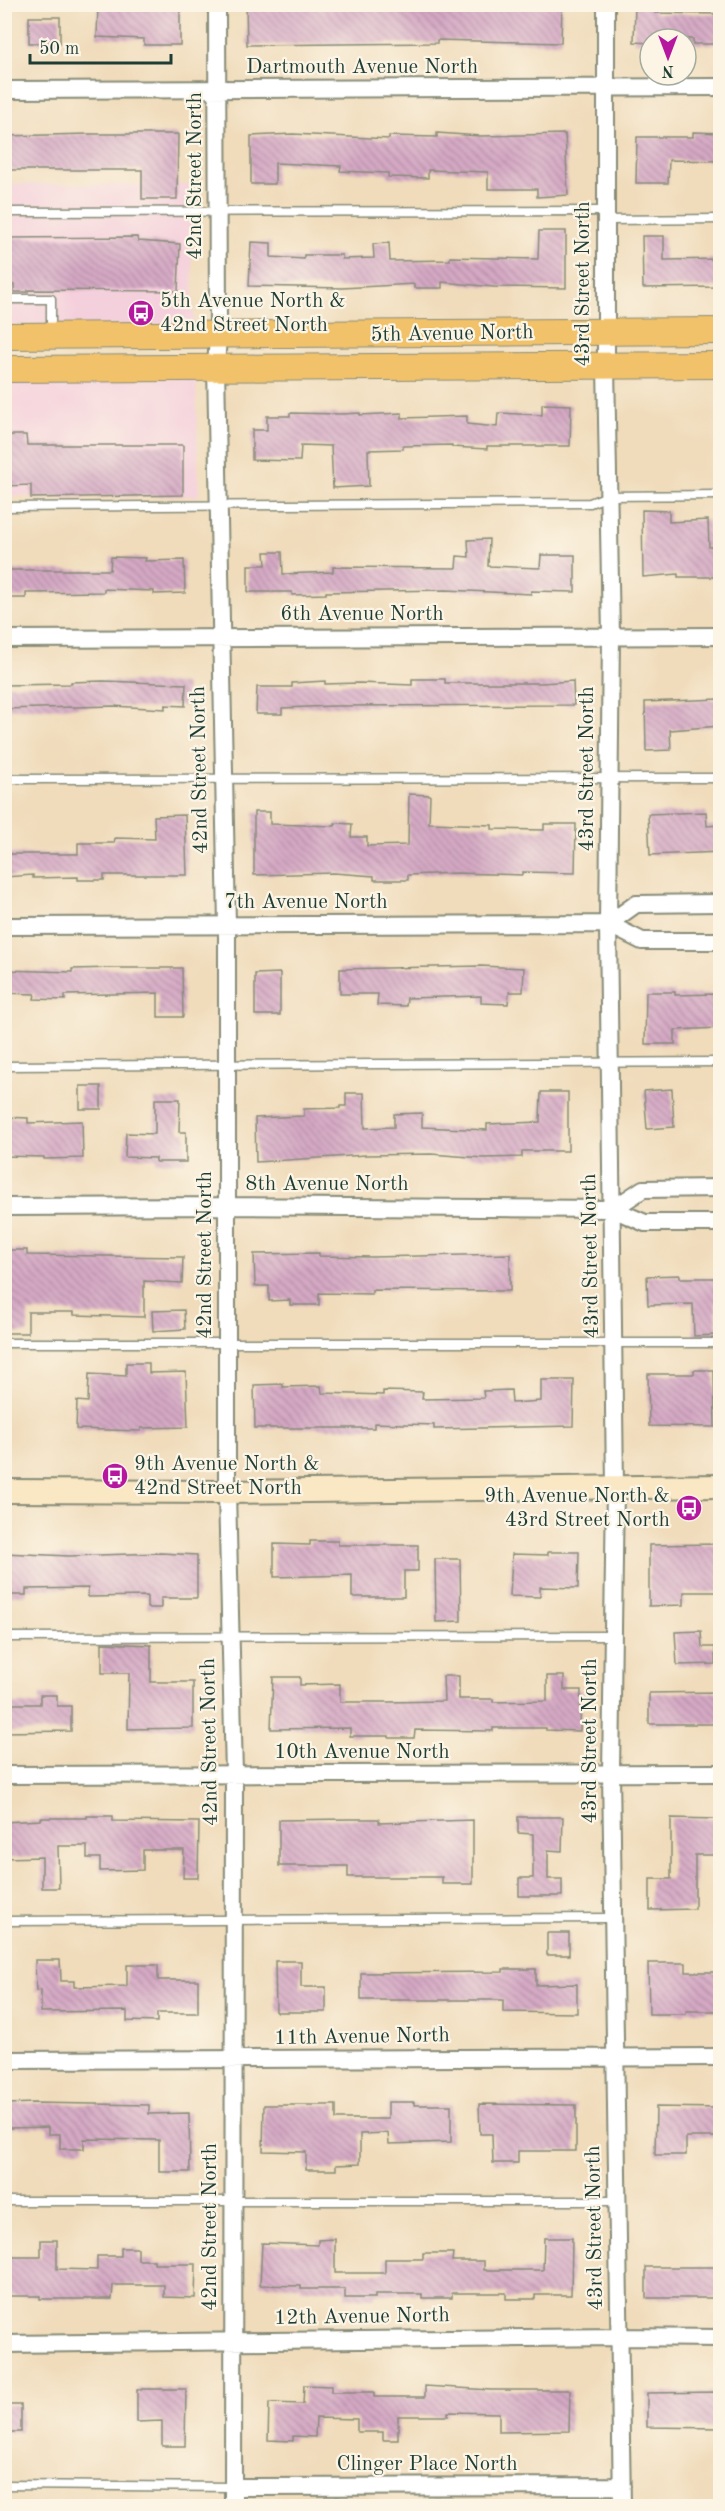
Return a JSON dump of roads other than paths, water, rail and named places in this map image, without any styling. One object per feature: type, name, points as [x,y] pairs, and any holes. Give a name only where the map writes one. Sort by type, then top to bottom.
[{"type":"main road","name":"5th Avenue North","points":[[4,336],[720,332]]},
{"type":"main road","name":"5th Avenue North","points":[[4,369],[720,366]]},
{"type":"street","name":"42nd Street North","points":[[217,4],[218,336],[216,368],[227,925],[227,1492],[234,1774],[232,2506]]},
{"type":"street","name":"43rd Street North","points":[[606,4],[605,332],[611,636],[608,924],[614,1209],[615,1486],[612,1773],[622,2506]]},
{"type":"street","name":"Dartmouth Avenue North","points":[[4,90],[720,87]]},
{"type":"street","name":"6th Avenue North","points":[[4,639],[720,636]]},
{"type":"street","points":[[608,924],[636,904],[720,903]]},
{"type":"street","name":"7th Avenue North","points":[[4,926],[608,924],[642,941],[720,941]]},
{"type":"street","points":[[614,1209],[643,1189],[720,1188]]},
{"type":"street","name":"8th Avenue North","points":[[4,1207],[614,1209],[645,1223],[720,1223]]},
{"type":"street","points":[[4,1491],[227,1492],[720,1486]]},
{"type":"street","name":"10th Avenue North","points":[[4,1775],[720,1773]]},
{"type":"street","name":"11th Avenue North","points":[[4,2060],[234,2061],[720,2057]]},
{"type":"street","name":"12th Avenue North","points":[[4,2344],[619,2337],[720,2338]]},
{"type":"street","name":"Clinger Place North","points":[[232,2487],[622,2486]]},
{"type":"lane","points":[[4,212],[218,211],[720,219]]},
{"type":"lane","points":[[4,299],[51,299],[51,336]]},
{"type":"lane","points":[[4,507],[590,503],[608,496],[720,495]]},
{"type":"lane","points":[[4,779],[720,778]]},
{"type":"lane","points":[[4,1066],[720,1062]]},
{"type":"lane","points":[[4,1343],[720,1343]]},
{"type":"lane","points":[[4,1637],[613,1636]]},
{"type":"lane","points":[[4,1921],[614,1918]]},
{"type":"lane","points":[[4,2201],[618,2201]]},
{"type":"lane","points":[[4,2485],[232,2487]]},
{"type":"place","name":"5th Avenue North & 42nd Street North","points":[[141,313]]},
{"type":"place","name":"9th Avenue North & 42nd Street North","points":[[115,1476]]},
{"type":"place","name":"9th Avenue North & 43rd Street North","points":[[689,1508]]}]
